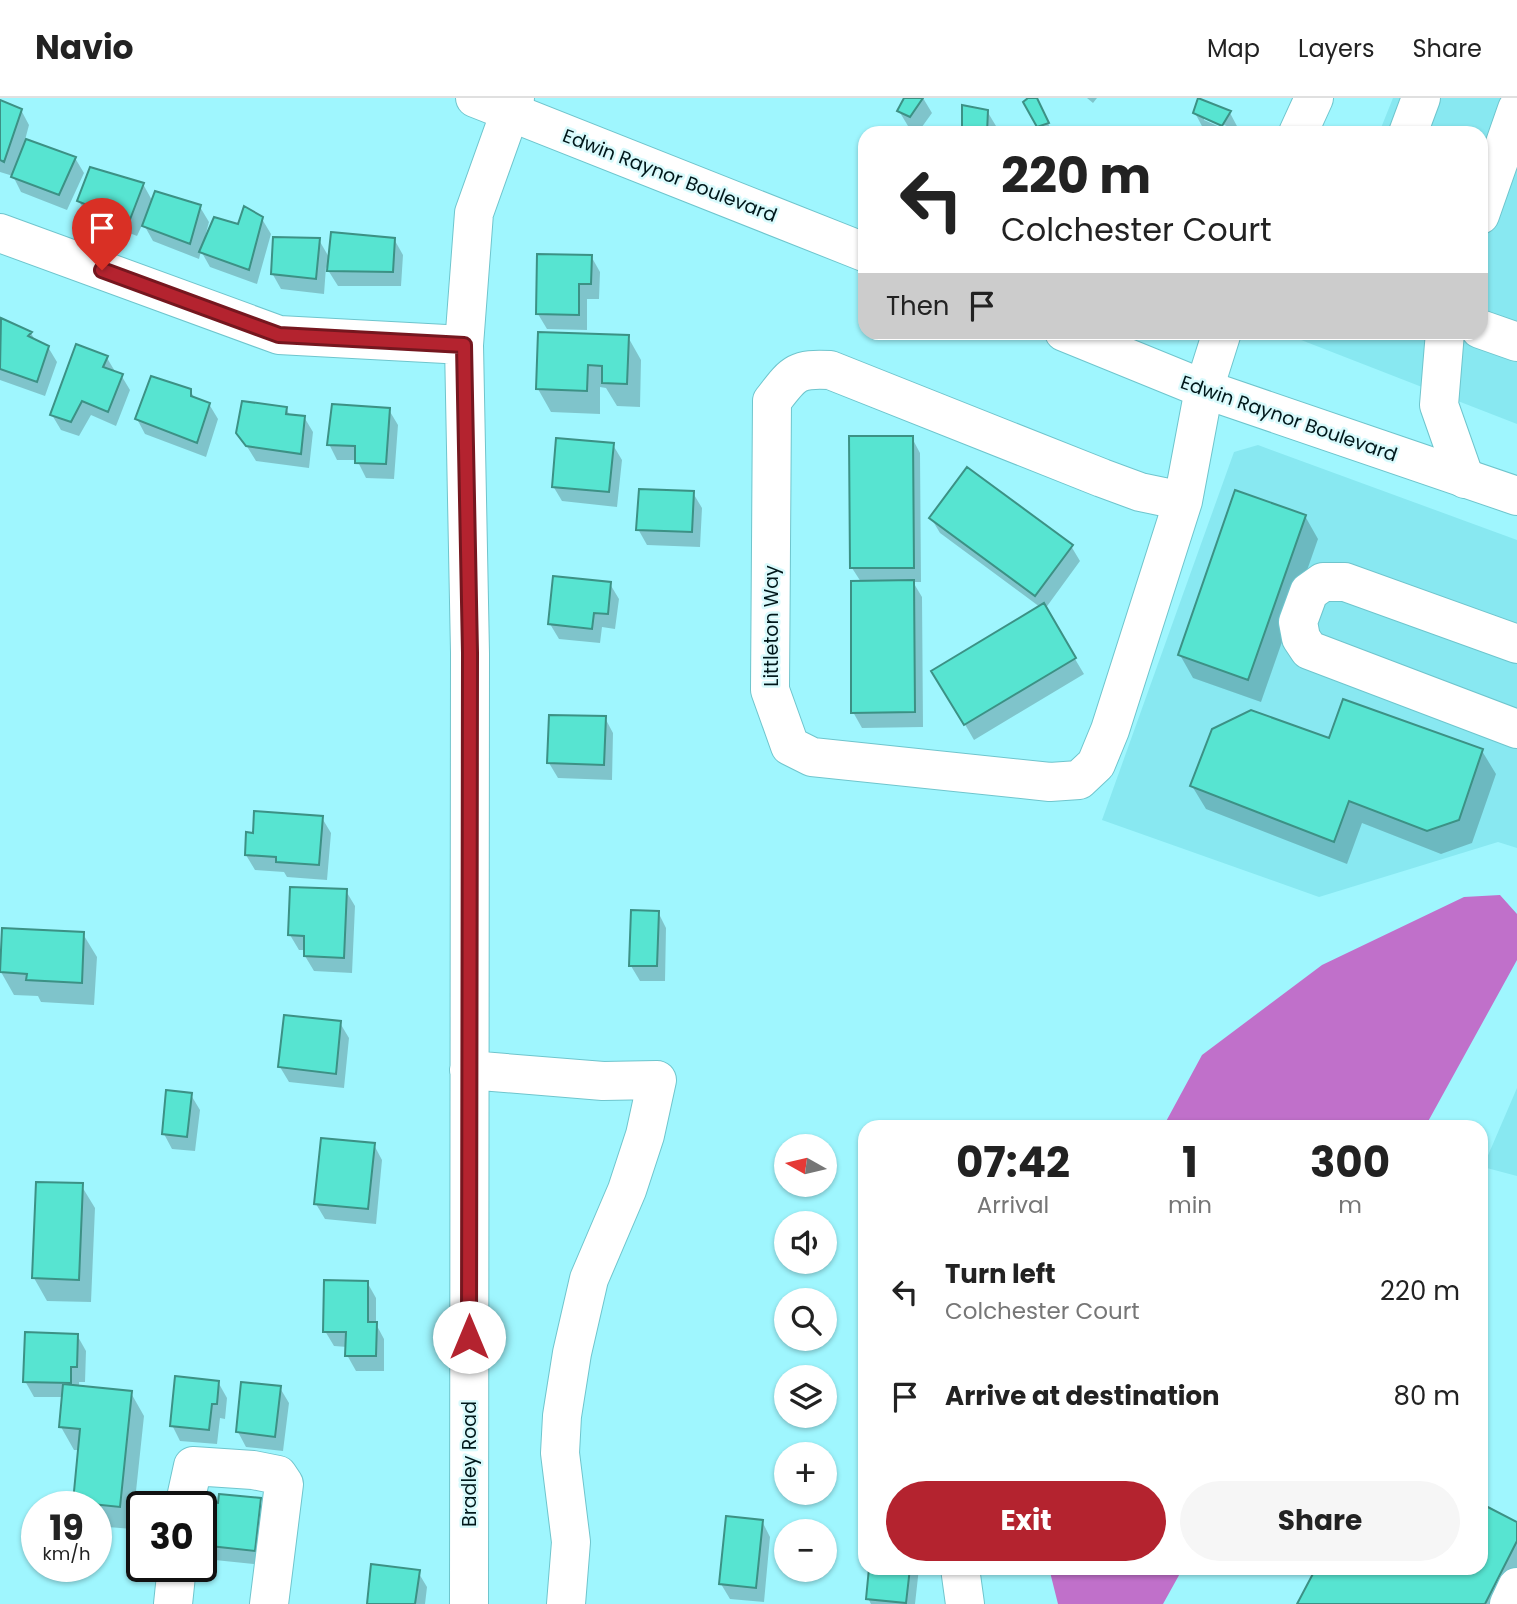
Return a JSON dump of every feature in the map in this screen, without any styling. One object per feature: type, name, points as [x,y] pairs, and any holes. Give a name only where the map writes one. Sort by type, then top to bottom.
[{"type":"street","name":"Edwin Raynor Boulevard","points":[[475,98],[512,105],[858,249]]},
{"type":"street","points":[[1301,126],[1314,98]]},
{"type":"street","points":[[1410,126],[1420,98]]},
{"type":"street","name":"Bradley Road","points":[[469,1604],[470,653],[464,345],[474,213],[512,105]]},
{"type":"street","points":[[1488,192],[1517,108]]},
{"type":"street","points":[[0,233],[279,335],[464,345]]},
{"type":"street","points":[[1488,332],[1517,342]]},
{"type":"street","name":"Edwin Raynor Boulevard","points":[[1085,340],[1205,389],[1517,496]]},
{"type":"street","name":"Littleton Way","points":[[1183,502],[1140,492],[1102,478],[830,370],[807,369],[789,379],[772,401],[770,690],[790,746],[812,757],[1049,782],[1079,780],[1096,764],[1110,730],[1183,502],[1205,389],[1220,340]]},
{"type":"street","points":[[1444,340],[1439,405],[1465,480]]},
{"type":"street","points":[[1517,644],[1345,582],[1323,582],[1309,592],[1298,622],[1301,638],[1309,650],[1517,729]]},
{"type":"street","points":[[469,1070],[603,1081],[657,1080],[645,1135],[627,1190],[589,1279],[572,1353],[562,1416],[560,1453],[571,1542],[566,1604]]},
{"type":"street","points":[[188,1491],[193,1466],[253,1470],[278,1475],[284,1485],[269,1604]]},
{"type":"street","points":[[961,1575],[965,1604]]},
{"type":"street","points":[[173,1604],[175,1582]]},
{"type":"street","points":[[1509,1604],[1517,1587]]},
{"type":"shaded area","points":[[1393,98],[1517,98],[1517,424],[1301,340],[1488,340],[1488,126],[1382,126]]},
{"type":"shaded area","points":[[1258,445],[1517,540],[1517,848],[1498,842],[1319,897],[1102,820],[1234,452]]},
{"type":"shaded area","points":[[1500,895],[1517,914],[1517,960],[1429,1120],[1167,1120],[1202,1055],[1322,965],[1464,897]]},
{"type":"shaded area","points":[[1517,1088],[1517,1176],[1488,1168],[1488,1155]]},
{"type":"shaded area","points":[[1051,1575],[1179,1575],[1163,1604],[1058,1604]]},
{"type":"building","points":[[904,98],[923,98],[910,117],[897,111]]},
{"type":"building","points":[[1028,98],[1037,98],[1049,123],[1036,126],[1023,102]]},
{"type":"building","points":[[1198,98],[1231,111],[1222,126],[1193,113]]},
{"type":"building","points":[[0,100],[22,109],[4,162],[0,160]]},
{"type":"building","points":[[962,105],[988,110],[987,126],[962,126]]},
{"type":"building","points":[[26,139],[76,157],[59,195],[11,177]]},
{"type":"building","points":[[90,167],[144,183],[129,222],[77,201]]},
{"type":"building","points":[[155,191],[201,205],[190,244],[142,226]]},
{"type":"building","points":[[244,206],[263,217],[249,270],[199,252],[214,217],[238,224]]},
{"type":"building","points":[[331,232],[395,238],[393,272],[327,271]]},
{"type":"building","points":[[273,237],[320,238],[316,279],[271,274]]},
{"type":"building","points":[[537,254],[592,255],[591,284],[579,284],[579,315],[536,314]]},
{"type":"building","points":[[1,318],[32,332],[28,336],[49,346],[37,382],[0,369]]},
{"type":"building","points":[[538,332],[629,335],[627,384],[602,383],[602,366],[588,365],[587,391],[536,389]]},
{"type":"building","points":[[76,344],[108,356],[103,367],[123,374],[108,412],[82,401],[71,422],[50,415]]},
{"type":"building","points":[[151,376],[191,389],[191,396],[210,403],[197,443],[135,419]]},
{"type":"building","points":[[242,401],[287,407],[286,414],[305,416],[301,454],[246,446],[236,433]]},
{"type":"building","points":[[332,404],[390,408],[386,464],[355,463],[355,446],[327,445]]},
{"type":"building","points":[[849,436],[913,436],[914,568],[850,568]]},
{"type":"building","points":[[556,438],[614,443],[609,492],[552,487]]},
{"type":"building","points":[[967,467],[1073,545],[1035,596],[929,518]]},
{"type":"building","points":[[639,489],[694,491],[692,532],[636,530]]},
{"type":"building","points":[[1235,490],[1306,515],[1248,680],[1178,655]]},
{"type":"building","points":[[553,576],[611,582],[608,614],[594,613],[592,629],[548,624]]},
{"type":"building","points":[[914,580],[915,712],[851,713],[851,581]]},
{"type":"building","points":[[1044,603],[1076,658],[964,725],[931,671]]},
{"type":"building","points":[[1343,699],[1483,749],[1459,820],[1427,831],[1349,801],[1334,842],[1190,786],[1212,729],[1251,710],[1329,738]]},
{"type":"building","points":[[549,715],[606,716],[604,765],[547,763]]},
{"type":"building","points":[[254,811],[323,816],[319,865],[276,862],[276,857],[245,855],[246,832],[253,833]]},
{"type":"building","points":[[290,887],[347,889],[344,958],[304,956],[304,936],[288,935]]},
{"type":"building","points":[[631,910],[659,911],[657,966],[629,966]]},
{"type":"building","points":[[2,928],[84,932],[82,983],[26,980],[27,974],[0,972]]},
{"type":"building","points":[[284,1015],[341,1021],[336,1074],[278,1067]]},
{"type":"building","points":[[166,1090],[192,1093],[187,1137],[162,1134]]},
{"type":"building","points":[[321,1138],[375,1143],[368,1209],[314,1204]]},
{"type":"building","points":[[36,1182],[83,1183],[79,1280],[32,1278]]},
{"type":"building","points":[[324,1280],[368,1281],[368,1322],[377,1322],[376,1356],[345,1356],[346,1332],[323,1332]]},
{"type":"building","points":[[25,1332],[78,1334],[77,1367],[71,1367],[71,1383],[23,1382]]},
{"type":"building","points":[[175,1376],[219,1381],[217,1404],[212,1404],[209,1430],[170,1426]]},
{"type":"building","points":[[241,1382],[281,1386],[275,1437],[236,1432]]},
{"type":"building","points":[[63,1384],[132,1391],[120,1507],[112,1506],[112,1491],[74,1491],[80,1429],[59,1427]]},
{"type":"building","points":[[219,1494],[261,1498],[255,1551],[217,1547]]},
{"type":"building","points":[[1488,1507],[1517,1522],[1517,1541],[1485,1604],[1297,1604],[1312,1575],[1488,1575]]},
{"type":"building","points":[[726,1516],[763,1520],[756,1588],[719,1584]]},
{"type":"building","points":[[371,1564],[420,1570],[415,1604],[367,1604]]},
{"type":"building","points":[[868,1575],[909,1575],[906,1603],[866,1599]]},
{"type":"route","points":[[102,270],[279,335],[464,345],[470,653],[469,1337]]}]
